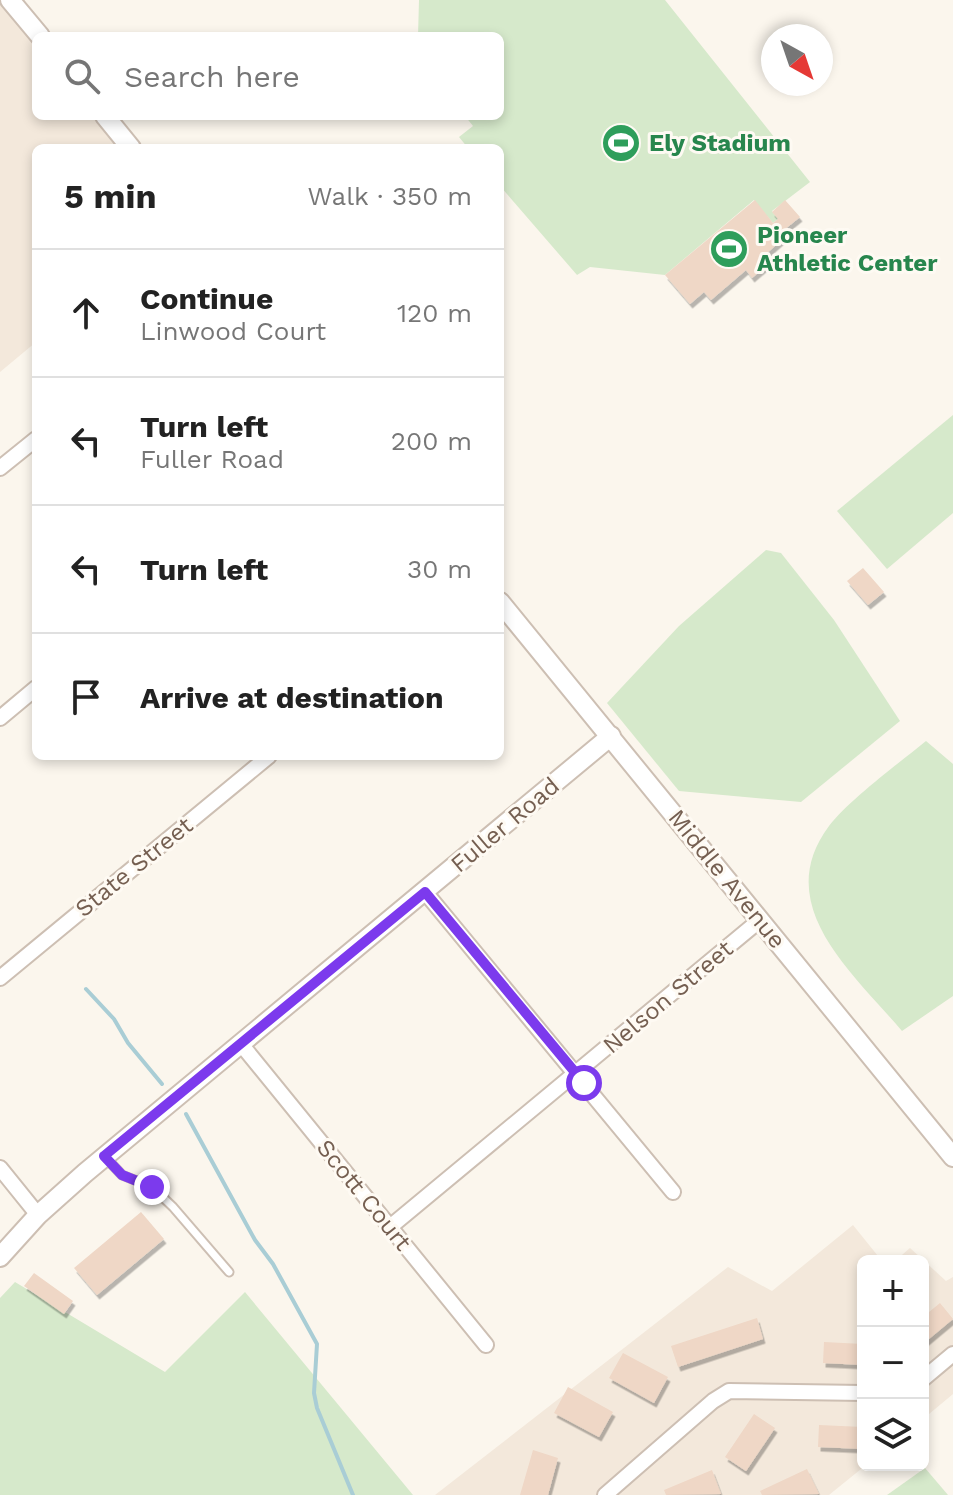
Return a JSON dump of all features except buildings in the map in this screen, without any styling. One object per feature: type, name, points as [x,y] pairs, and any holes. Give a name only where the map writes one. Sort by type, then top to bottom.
[{"type":"street","points":[[10,0],[37,32]]},
{"type":"street","points":[[108,120],[128,144]]},
{"type":"street","points":[[0,468],[32,442]]},
{"type":"street","name":"Middle Avenue","points":[[504,607],[953,1157]]},
{"type":"street","points":[[0,718],[32,691]]},
{"type":"street","name":"Fuller Road","points":[[0,1257],[38,1215],[104,1156],[611,736]]},
{"type":"street","name":"State Street","points":[[0,978],[264,760]]},
{"type":"street","points":[[425,892],[673,1192]]},
{"type":"street","name":"Nelson Street","points":[[390,1227],[760,920]]},
{"type":"street","name":"Scott Court","points":[[241,1044],[486,1345]]},
{"type":"street","points":[[0,1168],[38,1215]]},
{"type":"street","points":[[929,1374],[953,1354]]},
{"type":"street","points":[[609,1494],[713,1401],[729,1391],[857,1393]]},
{"type":"lane","points":[[104,1156],[122,1175],[152,1187],[229,1272]]},
{"type":"shaded area","points":[[0,0],[10,0],[33,32],[32,120],[108,120],[128,144],[32,144],[32,345],[0,372]]},
{"type":"shaded area","points":[[853,1225],[877,1255],[857,1255],[859,1471],[829,1495],[435,1495],[728,1267],[772,1291]]},
{"type":"shaded area","points":[[910,1248],[918,1255],[902,1255]]},
{"type":"shaded area","points":[[929,1265],[946,1281],[953,1277],[953,1394],[929,1414]]},
{"type":"green space","name":"Ely Stadium","points":[[419,0],[665,0],[810,182],[772,211],[778,219],[773,223],[754,200],[665,275],[590,267],[577,275],[504,191],[504,144],[465,144],[459,137],[473,126],[468,120],[504,120],[504,32],[418,32]]},
{"type":"green space","points":[[953,415],[953,513],[887,569],[837,511]]},
{"type":"green space","points":[[766,550],[781,553],[834,620],[900,721],[801,802],[679,791],[607,703],[679,626]]},
{"type":"green space","points":[[926,741],[953,764],[953,996],[902,1031],[862,986],[825,936],[813,910],[809,883],[813,855],[829,826],[862,793]]},
{"type":"green space","points":[[15,1282],[165,1372],[245,1292],[413,1495],[0,1495],[0,1298]]},
{"type":"green space","points":[[921,1471],[928,1471],[948,1495],[887,1495]]},
{"type":"waterway","points":[[86,989],[114,1019],[128,1043],[162,1084]]},
{"type":"waterway","points":[[186,1114],[255,1240],[273,1264],[317,1344],[314,1393],[317,1408],[353,1495]]},
{"type":"place","name":"Ely Stadium","points":[[621,143]]},
{"type":"place","name":"Pioneer Athletic Center","points":[[729,249]]},
{"type":"route","points":[[152,1187],[122,1175],[104,1156],[425,892],[584,1083]]}]
